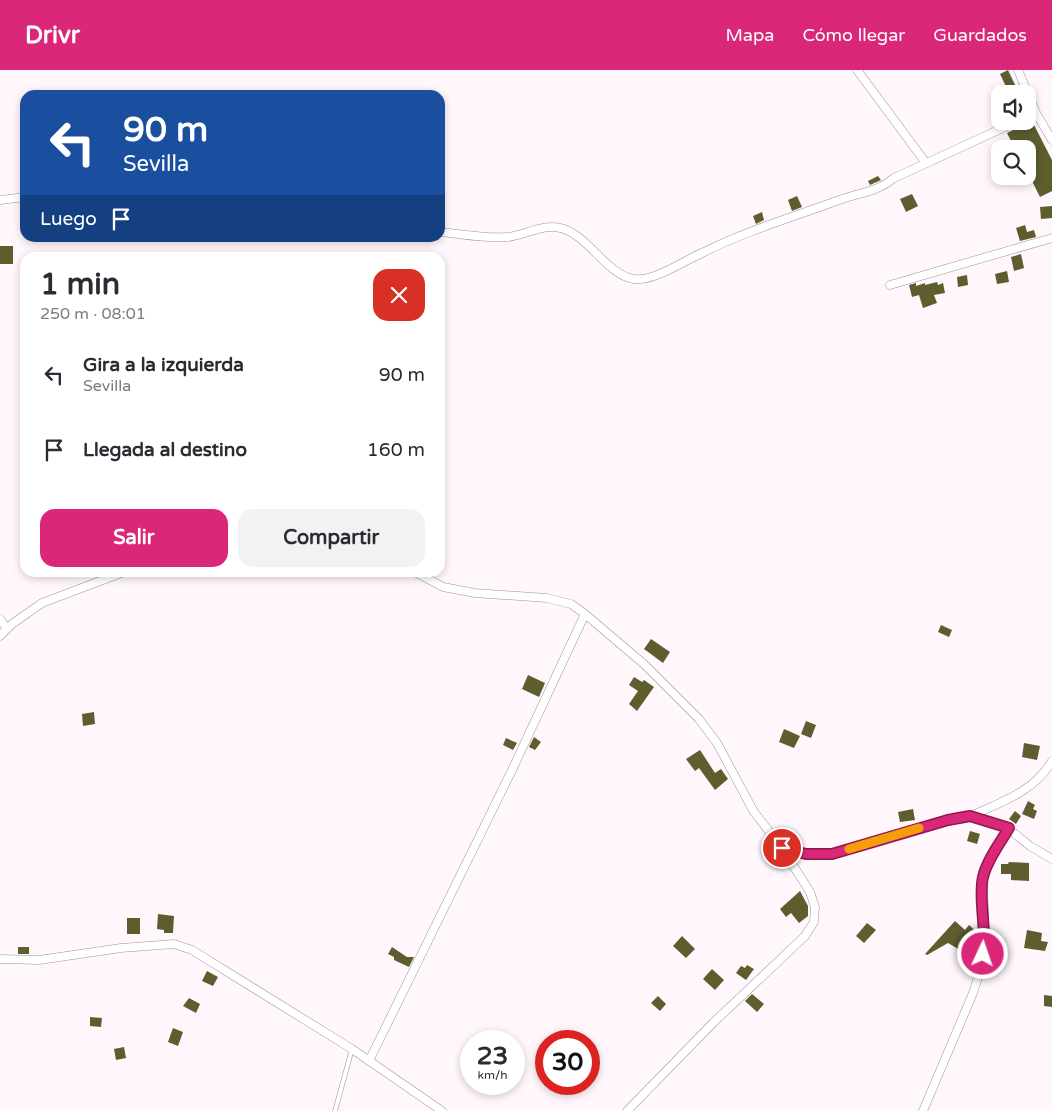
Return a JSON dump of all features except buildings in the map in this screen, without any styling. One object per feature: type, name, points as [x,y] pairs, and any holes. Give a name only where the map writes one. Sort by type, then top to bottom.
[{"type":"street","points":[[857,70],[926,163]]},
{"type":"street","points":[[1018,70],[1024,85]]},
{"type":"street","points":[[1036,113],[1052,140]]},
{"type":"street","points":[[445,233],[508,237],[554,226],[576,235],[623,276],[634,279],[646,278],[727,242],[850,197],[875,191],[894,178],[998,130]]},
{"type":"street","points":[[0,200],[20,198]]},
{"type":"street","points":[[890,286],[1052,238]]},
{"type":"street","points":[[0,636],[12,624],[42,603],[111,577]]},
{"type":"street","points":[[424,577],[443,587],[475,593],[547,598],[571,604],[585,614],[645,665],[699,719],[717,744],[754,812],[782,848],[810,892],[816,907],[814,922],[805,936],[714,1022],[627,1111]]},
{"type":"street","points":[[369,1061],[513,768],[585,614]]},
{"type":"street","points":[[0,619],[7,629]]},
{"type":"street","points":[[782,848],[806,854],[832,854],[948,820],[970,816],[1020,794],[1034,784],[1052,761]]},
{"type":"street","points":[[970,816],[1009,828],[1030,846],[1052,860]]},
{"type":"street","points":[[923,1111],[974,993],[981,968],[985,940],[983,877],[987,866],[1009,828]]},
{"type":"street","points":[[0,959],[39,960],[121,948],[174,944],[192,950],[352,1049],[442,1111]]},
{"type":"lane","points":[[334,1111],[352,1049]]},
{"type":"slow traffic","points":[[849,849],[919,828]]},
{"type":"route","points":[[782,848],[806,854],[832,854],[948,820],[970,816],[1009,828],[987,866],[983,877],[985,940],[983,954]]}]
